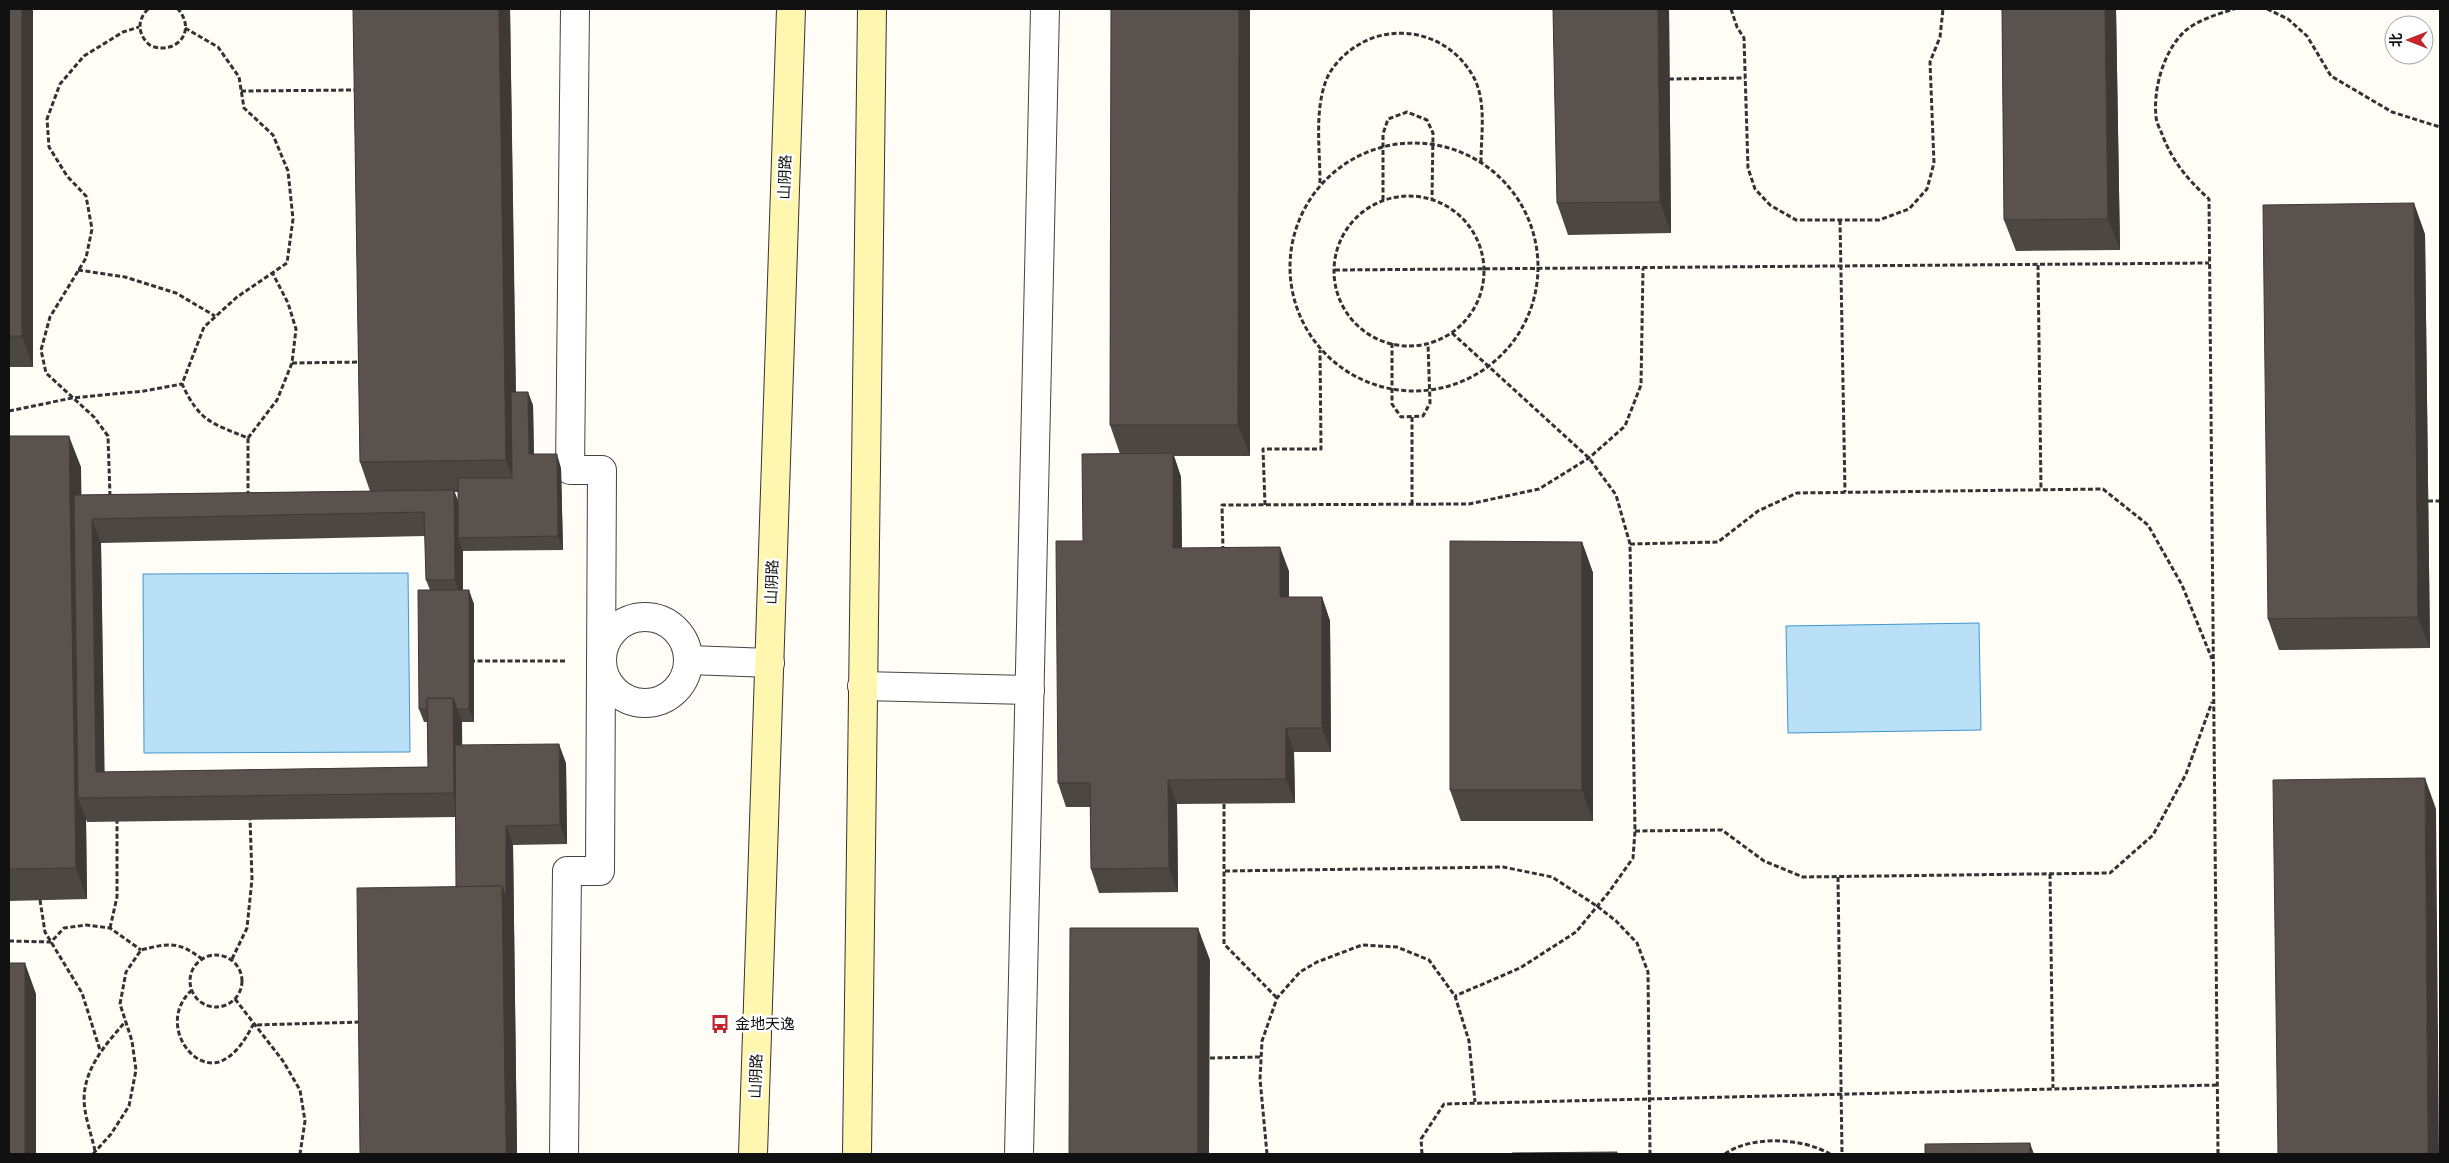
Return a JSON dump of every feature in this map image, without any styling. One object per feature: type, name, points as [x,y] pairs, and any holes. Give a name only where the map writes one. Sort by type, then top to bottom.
[{"type":"main road","name":"山阴路","points":[[753,1154],[791,9]]},
{"type":"main road","points":[[857,1154],[872,9]]},
{"type":"street","points":[[564,1154],[567,871],[600,871],[602,470],[570,470],[575,9]]},
{"type":"street","points":[[1019,1154],[1045,9]]},
{"type":"street","points":[[645,616],[658,618],[670,624],[680,634],[689,660],[686,674],[671,695],[659,701],[646,704],[621,696],[611,687],[604,675],[602,662],[603,648],[609,635],[619,625],[631,618],[645,616]]},
{"type":"street","points":[[689,660],[770,663]]},
{"type":"street","points":[[862,686],[1030,690]]},
{"type":"path","points":[[148,9],[144,13],[139,27],[145,41],[151,46],[165,49],[179,43],[185,28],[185,21],[178,9]]},
{"type":"path","points":[[1731,9],[1737,27],[1744,38],[1748,168],[1755,188],[1770,204],[1796,220],[1879,220],[1909,209],[1927,189],[1934,163],[1930,62],[1940,37],[1943,9]]},
{"type":"path","points":[[2218,1154],[2209,199],[2187,180],[2168,150],[2156,117],[2157,85],[2170,53],[2185,32],[2223,10],[2234,9]]},
{"type":"path","points":[[2267,9],[2288,19],[2307,36],[2331,76],[2392,112],[2440,127]]},
{"type":"path","points":[[110,502],[108,436],[94,417],[46,372],[41,350],[50,317],[86,258],[92,229],[86,196],[67,176],[49,148],[47,119],[60,84],[84,56],[123,32],[139,27]]},
{"type":"path","points":[[185,28],[218,48],[239,77],[244,108],[273,135],[288,171],[292,219],[287,263],[274,274],[237,296],[204,326],[182,384],[192,406],[211,423],[248,438]]},
{"type":"path","points":[[1320,184],[1320,100],[1328,75],[1344,55],[1364,40],[1388,33],[1414,33],[1438,41],[1458,56],[1473,76],[1481,100],[1481,163]]},
{"type":"path","points":[[1669,79],[1745,78]]},
{"type":"path","points":[[241,91],[365,90]]},
{"type":"path","points":[[1383,200],[1382,134],[1388,119],[1407,112],[1427,120],[1433,133],[1432,199]]},
{"type":"path","points":[[1394,143],[1433,143],[1476,158],[1509,186],[1531,222],[1539,269],[1534,303],[1516,340],[1489,367],[1453,387],[1414,393],[1375,387],[1340,368],[1320,349],[1312,340],[1294,304],[1289,262],[1298,220],[1320,184],[1354,157],[1394,143]]},
{"type":"path","points":[[1408,195],[1432,199],[1454,211],[1471,228],[1481,251],[1483,270],[1479,298],[1468,317],[1452,333],[1428,344],[1402,346],[1377,339],[1356,324],[1341,303],[1334,278],[1336,252],[1345,230],[1362,212],[1383,200],[1408,195]]},
{"type":"path","points":[[1840,220],[1845,492]]},
{"type":"path","points":[[1334,270],[2209,263]]},
{"type":"path","points":[[2038,265],[2040,490]]},
{"type":"path","points":[[1223,553],[1222,505],[1469,504],[1539,489],[1589,458],[1625,426],[1641,385],[1643,268]]},
{"type":"path","points":[[78,270],[125,277],[176,293],[216,316]]},
{"type":"path","points":[[248,501],[248,438],[277,400],[292,363],[296,329],[288,303],[274,274]]},
{"type":"path","points":[[1452,333],[1589,458],[1616,495],[1630,544],[1635,831],[1633,858],[1576,932],[1520,968],[1455,996]]},
{"type":"path","points":[[1392,343],[1392,404],[1401,417],[1423,416],[1430,403],[1428,344]]},
{"type":"path","points":[[1265,505],[1263,449],[1321,449],[1320,349]]},
{"type":"path","points":[[292,363],[370,362]]},
{"type":"path","points":[[9,411],[72,398],[144,391],[182,384]]},
{"type":"path","points":[[1412,417],[1412,504]]},
{"type":"path","points":[[1630,544],[1718,542],[1758,511],[1797,493],[2103,489],[2148,525],[2182,585],[2214,662]]},
{"type":"path","points":[[2428,501],[2440,501]]},
{"type":"path","points":[[468,662],[602,662]]},
{"type":"path","points":[[1635,831],[1722,830],[1764,861],[1803,877],[2110,873],[2153,835],[2186,774],[2214,699]]},
{"type":"path","points":[[1224,804],[1224,944],[1277,998]]},
{"type":"path","points":[[232,960],[247,928],[252,879],[250,809]]},
{"type":"path","points":[[110,928],[117,897],[117,810]]},
{"type":"path","points":[[1225,871],[1503,867],[1552,877],[1597,906],[1616,921],[1637,943],[1648,972],[1651,1098],[1650,1154]]},
{"type":"path","points":[[2050,874],[2052,1088]]},
{"type":"path","points":[[1838,877],[1842,1154]]},
{"type":"path","points":[[40,900],[45,932],[82,993],[100,1050]]},
{"type":"path","points":[[9,941],[51,942],[64,928],[86,925],[110,928],[141,950]]},
{"type":"path","points":[[94,1153],[111,1134],[129,1106],[136,1070],[126,1022],[120,1004],[126,972],[141,950],[169,943],[192,952],[202,959]]},
{"type":"path","points":[[1267,1154],[1260,1079],[1262,1040],[1277,998],[1300,972],[1317,962],[1362,945],[1397,947],[1429,960],[1455,996],[1469,1040],[1475,1102]]},
{"type":"path","points":[[218,954],[232,960],[239,967],[242,984],[235,999],[220,1007],[211,1006],[196,998],[190,982],[195,965],[202,959],[218,954]]},
{"type":"path","points":[[192,990],[182,999],[177,1010],[176,1022],[180,1038],[198,1059],[211,1062],[225,1060],[241,1045],[253,1025]]},
{"type":"path","points":[[235,999],[253,1025],[283,1061],[300,1090],[304,1121],[300,1154]]},
{"type":"path","points":[[94,1153],[84,1108],[86,1080],[100,1050],[126,1022]]},
{"type":"path","points":[[253,1025],[370,1022]]},
{"type":"path","points":[[1210,1058],[1261,1057]]},
{"type":"path","points":[[1422,1154],[1421,1139],[1444,1104],[2217,1085]]},
{"type":"path","points":[[1725,1154],[1761,1141],[1796,1142],[1830,1154]]},
{"type":"water","points":[[408,573],[410,752],[144,753],[143,574]]},
{"type":"water","points":[[1979,623],[1981,730],[1788,733],[1786,626]]},
{"type":"building","points":[[9,9],[22,9],[22,336],[9,336]]},
{"type":"building","points":[[353,9],[499,9],[506,460],[360,462]]},
{"type":"building","points":[[1111,9],[1239,9],[1238,425],[1110,425]]},
{"type":"building","points":[[1553,9],[1658,9],[1660,202],[1557,203]]},
{"type":"building","points":[[2002,9],[2105,9],[2108,219],[2004,220]]},
{"type":"building","points":[[2414,203],[2418,617],[2268,619],[2263,205]]},
{"type":"building","points":[[511,392],[528,392],[529,454],[557,454],[558,536],[458,538],[458,478],[512,478]]},
{"type":"building","points":[[9,436],[69,436],[76,868],[9,869]]},
{"type":"building","points":[[1173,453],[1173,548],[1280,547],[1280,597],[1322,597],[1322,728],[1286,728],[1286,779],[1168,780],[1169,868],[1091,869],[1090,783],[1058,783],[1056,541],[1083,541],[1082,454]]},
{"type":"building","points":[[454,490],[455,580],[426,580],[424,512],[92,519],[96,772],[428,767],[427,698],[453,698],[454,793],[78,798],[74,495]]},
{"type":"building","points":[[1450,541],[1582,542],[1582,790],[1450,790]]},
{"type":"building","points":[[418,590],[469,590],[469,709],[457,709],[453,698],[427,698],[427,709],[419,709]]},
{"type":"building","points":[[559,744],[560,825],[506,826],[506,898],[502,886],[456,887],[455,745]]},
{"type":"building","points":[[2425,778],[2428,1154],[2278,1154],[2273,780]]},
{"type":"building","points":[[502,886],[506,1154],[360,1154],[357,888]]},
{"type":"building","points":[[1070,928],[1198,928],[1198,1154],[1069,1154]]},
{"type":"building","points":[[9,963],[25,963],[25,1154],[9,1154]]},
{"type":"building","points":[[2030,1143],[2030,1154],[1925,1154],[1925,1144]]},
{"type":"building","points":[[1617,1152],[1617,1154],[1512,1154],[1512,1153]]},
{"type":"place","name":"金地天逸","points":[[720,1024]]}]
